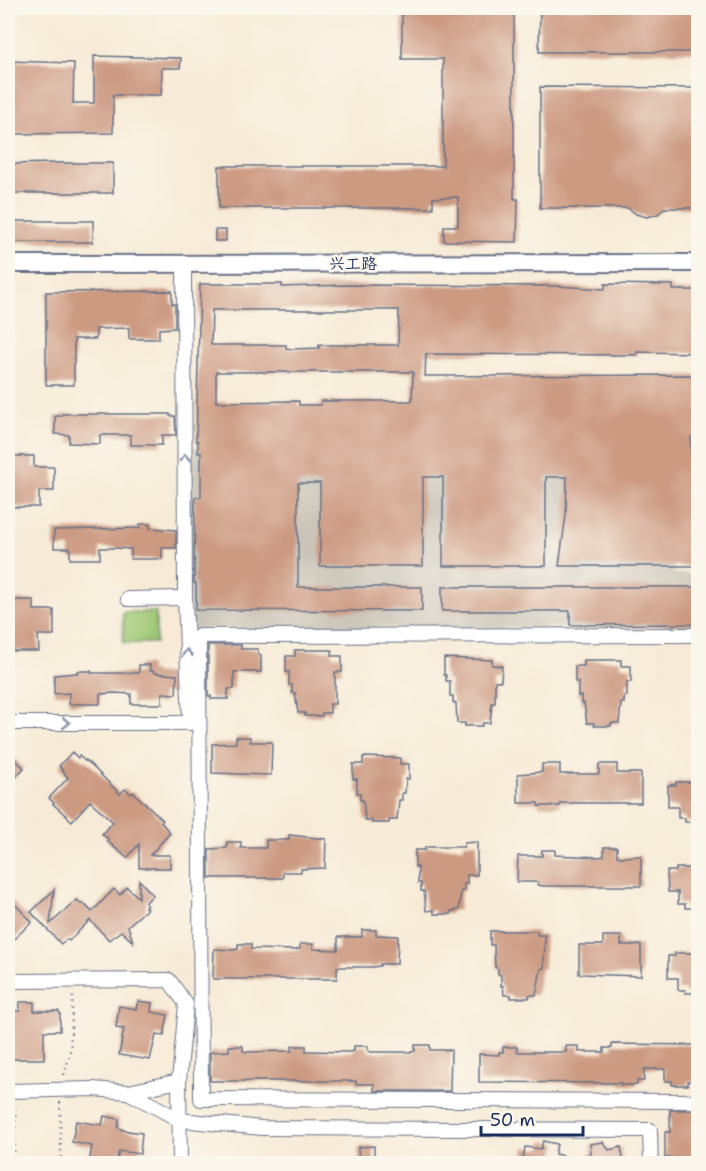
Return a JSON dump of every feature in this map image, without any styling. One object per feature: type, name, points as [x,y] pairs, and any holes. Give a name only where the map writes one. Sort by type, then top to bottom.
[{"type":"street","points":[[8,723],[190,723],[185,598],[184,263]]},
{"type":"street","name":"兴工路","points":[[8,264],[699,263]]},
{"type":"street","points":[[128,598],[185,598]]},
{"type":"street","points":[[699,635],[199,636],[201,1099],[699,1101]]},
{"type":"street","points":[[8,981],[169,980],[186,1004],[179,1081],[180,1164]]},
{"type":"street","points":[[12,1091],[93,1089],[128,1092],[179,1081]]},
{"type":"street","points":[[128,1092],[180,1120],[262,1128],[650,1130],[651,1164]]},
{"type":"path","points":[[61,1164],[60,1091],[70,1053],[74,980]]},
{"type":"path","points":[[12,1091],[14,1164]]},
{"type":"shaded area","points":[[673,438],[674,573],[698,574],[698,627],[190,629],[189,447]]},
{"type":"green space","points":[[123,612],[156,612],[156,643],[123,643]]},
{"type":"building","points":[[443,8],[514,8],[514,199],[518,199],[517,242],[444,241],[444,226],[458,226],[458,197],[433,198],[433,208],[219,208],[219,166],[443,166],[443,59],[402,59],[402,10],[443,10]]},
{"type":"building","points":[[540,8],[699,8],[699,52],[539,52]]},
{"type":"building","points":[[94,56],[181,58],[180,68],[162,68],[161,95],[113,95],[113,133],[8,134],[8,61],[74,63],[73,103],[94,103]]},
{"type":"building","points":[[540,87],[699,88],[699,208],[664,208],[658,214],[647,217],[636,214],[628,208],[540,208]]},
{"type":"building","points":[[113,163],[113,193],[8,193],[8,164]]},
{"type":"building","points":[[8,221],[93,221],[93,242],[8,242]]},
{"type":"building","points":[[215,230],[226,230],[226,241],[215,241]]},
{"type":"building","points":[[200,284],[282,284],[282,287],[556,286],[605,289],[605,284],[673,285],[673,290],[699,290],[699,353],[426,354],[425,376],[699,375],[699,437],[691,437],[691,487],[699,487],[699,566],[559,566],[566,515],[567,477],[546,477],[546,566],[443,566],[443,477],[423,477],[423,566],[320,566],[320,483],[298,483],[298,587],[422,587],[422,611],[196,610],[195,497],[201,497],[201,453],[198,453],[198,441],[196,441]],"holes":[[[212,310],[399,310],[398,345],[319,345],[319,348],[292,349],[286,348],[286,345],[211,345]],[[216,372],[413,372],[412,401],[321,401],[321,405],[299,405],[299,401],[216,402]]]},
{"type":"building","points":[[172,291],[172,304],[175,304],[175,328],[159,329],[159,339],[129,339],[129,328],[96,329],[96,339],[74,339],[74,385],[46,385],[46,292]]},
{"type":"building","points":[[62,414],[170,414],[170,416],[175,416],[176,435],[162,435],[162,445],[131,445],[131,435],[100,435],[100,444],[69,443],[69,435],[55,434],[55,416],[62,416]]},
{"type":"building","points":[[12,456],[34,456],[34,467],[54,467],[54,491],[39,491],[39,507],[8,507],[8,472],[13,472]]},
{"type":"building","points":[[140,524],[150,524],[150,528],[176,530],[176,548],[162,548],[162,559],[131,559],[131,549],[100,548],[100,559],[70,559],[70,548],[54,548],[54,530],[140,528]]},
{"type":"building","points":[[442,587],[696,587],[696,624],[570,625],[570,611],[442,611]]},
{"type":"building","points":[[12,600],[34,600],[34,610],[54,610],[54,635],[38,635],[39,651],[8,651],[8,615],[13,615]]},
{"type":"building","points":[[208,645],[241,645],[241,649],[258,649],[258,655],[261,655],[261,672],[234,672],[234,689],[228,689],[228,699],[211,699],[211,696],[208,696]]},
{"type":"building","points":[[295,650],[332,650],[332,656],[342,656],[342,672],[335,672],[335,704],[330,704],[330,713],[322,713],[322,716],[305,716],[305,713],[298,713],[295,693],[292,693],[292,685],[289,685],[289,672],[286,672],[286,656],[295,656]]},
{"type":"building","points":[[444,658],[492,660],[492,665],[502,666],[501,681],[495,681],[495,703],[492,703],[490,723],[483,723],[482,726],[465,726],[465,723],[457,723],[456,703],[453,703],[453,696],[450,696],[450,681],[446,681],[446,675],[444,675]]},
{"type":"building","points":[[584,660],[621,660],[621,666],[631,666],[631,682],[627,682],[627,696],[624,696],[624,703],[621,703],[619,723],[611,723],[611,726],[594,726],[594,723],[587,723],[584,703],[581,703],[581,696],[578,696],[578,682],[575,682],[575,666],[584,666]]},
{"type":"building","points":[[139,665],[150,665],[150,671],[154,673],[177,675],[176,694],[162,693],[162,704],[131,704],[131,694],[115,693],[100,694],[100,704],[69,704],[69,693],[54,694],[54,675],[77,673],[77,671],[139,673]]},
{"type":"building","points":[[236,737],[250,737],[250,742],[272,742],[271,775],[212,773],[212,744],[236,743]]},
{"type":"building","points":[[8,752],[24,768],[8,785]]},
{"type":"building","points":[[72,752],[78,758],[79,756],[86,760],[120,794],[125,789],[131,794],[133,792],[163,820],[161,822],[170,833],[150,855],[170,855],[170,868],[139,868],[139,844],[127,858],[102,834],[113,822],[90,801],[72,821],[53,804],[49,798],[68,778],[59,766]]},
{"type":"building","points":[[363,757],[400,758],[400,764],[409,764],[409,779],[406,779],[402,800],[399,800],[397,820],[389,820],[389,823],[372,823],[372,820],[365,820],[363,800],[360,800],[360,793],[357,793],[357,779],[353,779],[353,764],[363,764]]},
{"type":"building","points":[[542,764],[560,764],[560,774],[599,774],[599,764],[617,764],[617,773],[641,773],[641,803],[560,803],[560,806],[538,806],[538,803],[518,803],[518,774],[542,772]]},
{"type":"building","points":[[676,782],[699,782],[699,822],[685,822],[685,818],[678,818],[678,807],[668,807],[668,785],[676,785]]},
{"type":"building","points":[[289,835],[326,839],[325,868],[283,872],[283,878],[209,878],[209,849],[227,848],[227,842],[241,842],[241,848],[266,848],[266,840],[289,840]]},
{"type":"building","points":[[477,842],[477,875],[467,875],[467,884],[464,884],[464,891],[461,891],[459,910],[451,911],[451,914],[434,914],[434,910],[426,911],[424,891],[421,891],[421,883],[418,883],[418,867],[415,867],[415,850],[425,850],[425,847],[464,847],[464,843]]},
{"type":"building","points":[[604,847],[617,847],[617,856],[621,857],[641,856],[641,886],[544,886],[538,885],[538,882],[517,882],[518,856],[542,856],[542,850],[555,850],[555,855],[599,857],[604,856]]},
{"type":"building","points":[[676,868],[699,868],[699,908],[685,908],[685,904],[678,904],[678,892],[668,892],[667,871],[676,871]]},
{"type":"building","points":[[139,880],[153,895],[145,903],[147,909],[128,926],[133,942],[121,931],[109,940],[90,920],[69,941],[67,939],[61,944],[31,912],[54,890],[50,924],[77,900],[92,912],[114,889],[120,895],[127,887],[139,898]]},
{"type":"building","points":[[8,897],[32,922],[14,939],[8,932]]},
{"type":"building","points":[[362,930],[376,930],[376,935],[398,936],[397,964],[337,967],[337,979],[213,979],[214,949],[233,950],[238,949],[238,944],[251,944],[251,949],[295,950],[300,949],[300,944],[313,944],[313,949],[338,950],[338,937],[362,937]]},
{"type":"building","points":[[490,931],[537,931],[537,935],[545,935],[544,968],[541,969],[536,995],[529,995],[529,998],[511,998],[511,995],[504,995],[501,975],[495,967],[494,945],[490,945]]},
{"type":"building","points":[[603,936],[621,936],[621,945],[641,945],[641,976],[579,974],[579,945],[603,945]]},
{"type":"building","points":[[675,953],[699,953],[699,993],[685,993],[685,990],[678,990],[678,978],[668,978],[668,956],[675,956]]},
{"type":"building","points":[[138,1001],[152,1003],[151,1012],[168,1015],[164,1036],[156,1035],[150,1060],[119,1055],[124,1029],[116,1028],[119,1006],[136,1009]]},
{"type":"building","points":[[20,1002],[34,1002],[34,1011],[58,1011],[60,1013],[60,1031],[44,1031],[44,1059],[11,1059],[8,1011],[20,1011]]},
{"type":"building","points":[[612,1044],[698,1045],[699,1069],[695,1069],[695,1081],[688,1081],[688,1085],[672,1085],[672,1081],[665,1081],[665,1069],[644,1069],[644,1081],[637,1081],[637,1085],[479,1082],[479,1054],[499,1055],[499,1052],[503,1052],[503,1047],[517,1047],[517,1052],[566,1052],[566,1046],[579,1046],[579,1052],[604,1052],[604,1048],[612,1048]]},
{"type":"building","points":[[415,1045],[430,1045],[430,1050],[451,1050],[450,1091],[374,1091],[374,1084],[356,1084],[356,1081],[210,1081],[210,1052],[229,1051],[229,1046],[243,1046],[243,1051],[247,1052],[292,1051],[292,1046],[306,1046],[306,1051],[349,1052],[354,1051],[354,1046],[368,1046],[368,1051],[371,1052],[411,1052],[415,1051]]},
{"type":"building","points":[[670,1110],[699,1110],[699,1158],[665,1158],[665,1132],[670,1132]]},
{"type":"building","points":[[104,1116],[119,1119],[118,1128],[122,1130],[142,1133],[140,1154],[119,1151],[116,1164],[89,1164],[92,1146],[72,1142],[76,1121],[102,1125]]},
{"type":"building","points":[[543,1141],[557,1144],[555,1154],[572,1158],[591,1154],[590,1144],[603,1142],[609,1150],[621,1147],[624,1164],[522,1164],[525,1147],[541,1149]]},
{"type":"building","points":[[374,1146],[374,1164],[359,1164],[358,1147]]}]
